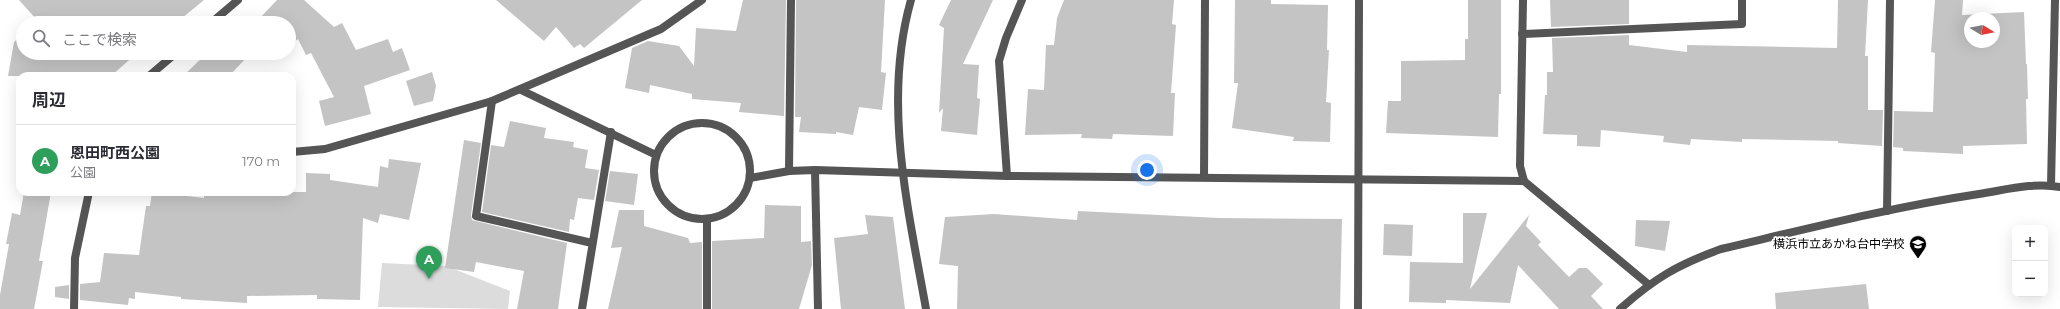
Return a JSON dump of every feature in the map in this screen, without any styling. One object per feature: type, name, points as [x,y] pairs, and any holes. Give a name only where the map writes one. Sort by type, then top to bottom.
[{"type":"street","points":[[219,16],[238,0]]},
{"type":"street","points":[[296,152],[325,149],[492,101],[521,90],[661,29],[702,0]]},
{"type":"street","points":[[789,171],[791,0]]},
{"type":"street","points":[[911,0],[906,17],[897,95],[902,173],[926,309]]},
{"type":"street","points":[[1007,176],[999,62],[1006,38],[1022,0]]},
{"type":"street","points":[[1204,177],[1205,0]]},
{"type":"street","points":[[1358,309],[1359,0]]},
{"type":"street","points":[[1523,0],[1520,166],[1524,182],[1648,284]]},
{"type":"street","points":[[1522,34],[1742,24],[1742,0]]},
{"type":"street","points":[[1887,211],[1890,0]]},
{"type":"street","points":[[1620,309],[1648,284],[1691,260],[1721,249],[1944,199],[2011,189],[2056,186],[2057,28],[2055,0]]},
{"type":"street","points":[[154,72],[168,60]]},
{"type":"street","points":[[521,90],[611,132],[656,155]]},
{"type":"street","points":[[492,101],[476,216],[592,243]]},
{"type":"street","points":[[700,122],[714,123],[727,129],[738,138],[746,150],[751,164],[750,178],[745,193],[736,206],[722,215],[707,219],[691,218],[676,212],[664,201],[657,187],[654,170],[656,155],[663,142],[673,132],[686,125],[700,122]]},
{"type":"street","points":[[582,309],[611,132]]},
{"type":"street","points":[[815,170],[818,309]]},
{"type":"street","points":[[750,178],[789,171],[815,170],[1007,176],[1204,177],[1524,182]]},
{"type":"street","points":[[74,309],[76,258],[88,196]]},
{"type":"street","points":[[707,219],[707,309]]},
{"type":"shaded area","points":[[382,263],[446,266],[510,291],[508,309],[378,307]]},
{"type":"building","points":[[19,0],[204,0],[185,16],[33,16]]},
{"type":"building","points":[[277,0],[304,0],[334,27],[342,23],[356,50],[388,39],[393,52],[402,48],[410,70],[364,86],[371,114],[325,126],[319,101],[334,97],[311,53],[306,55],[298,39],[296,41],[296,16],[262,16]]},
{"type":"building","points":[[496,0],[642,0],[584,48],[580,44],[574,48],[556,27],[544,41]]},
{"type":"building","points":[[743,0],[786,0],[784,116],[739,112],[741,103],[692,99],[692,94],[650,85],[649,93],[625,88],[632,48],[648,41],[679,46],[694,66],[696,28],[736,31]]},
{"type":"building","points":[[796,0],[885,0],[881,72],[886,73],[882,110],[859,107],[853,135],[836,132],[836,134],[799,132],[801,117],[795,117]]},
{"type":"building","points":[[951,0],[993,0],[963,64],[979,65],[977,98],[980,99],[977,135],[941,131],[943,108],[939,113],[944,28],[939,25]]},
{"type":"building","points":[[1064,0],[1174,0],[1172,24],[1176,25],[1171,93],[1175,93],[1173,136],[1113,134],[1112,139],[1081,138],[1082,134],[1025,135],[1028,89],[1044,90],[1046,45],[1054,45],[1057,18]]},
{"type":"building","points":[[1235,0],[1271,0],[1271,4],[1328,5],[1327,50],[1329,50],[1326,102],[1331,103],[1330,142],[1293,141],[1294,137],[1232,128],[1238,83],[1234,83]]},
{"type":"building","points":[[1468,0],[1501,0],[1501,94],[1499,94],[1498,137],[1386,133],[1388,101],[1401,101],[1401,61],[1465,60],[1465,39],[1468,39]]},
{"type":"building","points":[[1550,0],[1629,0],[1629,24],[1551,27]]},
{"type":"building","points":[[1838,0],[1868,0],[1865,56],[1868,56],[1868,110],[1883,110],[1882,146],[1838,143],[1838,141],[1742,139],[1742,142],[1691,139],[1690,145],[1663,142],[1664,136],[1601,130],[1600,147],[1577,146],[1577,135],[1543,134],[1545,95],[1547,95],[1547,72],[1553,72],[1552,38],[1629,35],[1629,45],[1687,52],[1687,45],[1837,48]]},
{"type":"building","points":[[1935,0],[1963,0],[1962,15],[1964,15],[1964,48],[2000,48],[2000,13],[2024,12],[2028,99],[2026,99],[2027,144],[1963,146],[1963,154],[1903,151],[1903,148],[1893,147],[1894,111],[1933,112],[1935,53],[1931,52]]},
{"type":"building","points":[[16,40],[16,60],[129,60],[116,72],[16,72],[16,76],[8,76],[14,42]]},
{"type":"building","points":[[200,60],[244,60],[233,72],[187,72]]},
{"type":"building","points":[[432,72],[436,86],[433,101],[414,106],[406,81]]},
{"type":"building","points":[[510,121],[546,128],[544,138],[574,142],[573,147],[588,150],[585,168],[599,170],[594,200],[578,198],[574,220],[570,219],[569,232],[482,212],[491,145],[504,147]]},
{"type":"building","points":[[464,140],[481,143],[471,215],[472,220],[567,243],[558,309],[517,309],[524,271],[476,262],[474,272],[445,268]]},
{"type":"building","points":[[389,159],[421,163],[409,220],[380,214],[378,223],[363,218],[360,300],[317,299],[317,295],[247,296],[247,303],[181,299],[181,297],[135,292],[135,299],[129,298],[128,305],[80,300],[80,284],[100,282],[104,253],[139,255],[146,206],[150,206],[151,196],[187,196],[204,198],[204,196],[296,196],[296,192],[306,192],[306,173],[330,174],[330,180],[378,187],[380,166],[388,168]]},
{"type":"building","points":[[610,171],[638,174],[634,205],[605,201]]},
{"type":"building","points":[[23,196],[50,196],[39,261],[43,261],[34,309],[0,309],[0,295],[9,244],[6,244],[12,213],[20,215]]},
{"type":"building","points":[[765,205],[801,206],[801,242],[811,241],[812,265],[799,309],[712,309],[712,241],[764,238]]},
{"type":"building","points":[[619,210],[644,210],[644,226],[688,238],[690,243],[702,242],[702,309],[608,309],[622,247],[611,248]]},
{"type":"building","points":[[1078,211],[1219,218],[1342,219],[1340,309],[957,309],[958,266],[939,264],[945,217],[994,214],[1077,220]]},
{"type":"building","points":[[1463,213],[1487,213],[1470,289],[1529,215],[1526,226],[1541,242],[1538,245],[1569,277],[1579,268],[1587,268],[1603,284],[1591,296],[1603,309],[1559,309],[1518,265],[1510,303],[1446,300],[1446,303],[1409,302],[1410,262],[1463,263]]},
{"type":"building","points":[[865,215],[893,217],[905,309],[841,309],[834,238],[868,234]]},
{"type":"building","points":[[1636,220],[1670,221],[1665,251],[1635,246]]},
{"type":"building","points":[[1384,224],[1413,225],[1412,256],[1383,255]]},
{"type":"building","points":[[1866,284],[1869,309],[1776,309],[1775,293]]},
{"type":"building","points":[[69,285],[69,299],[55,297],[55,287]]},
{"type":"place","name":"横浜市立あかね台中学校","points":[[1918,259]]},
{"type":"place","name":"恩田町西公園","points":[[429,279]]}]
